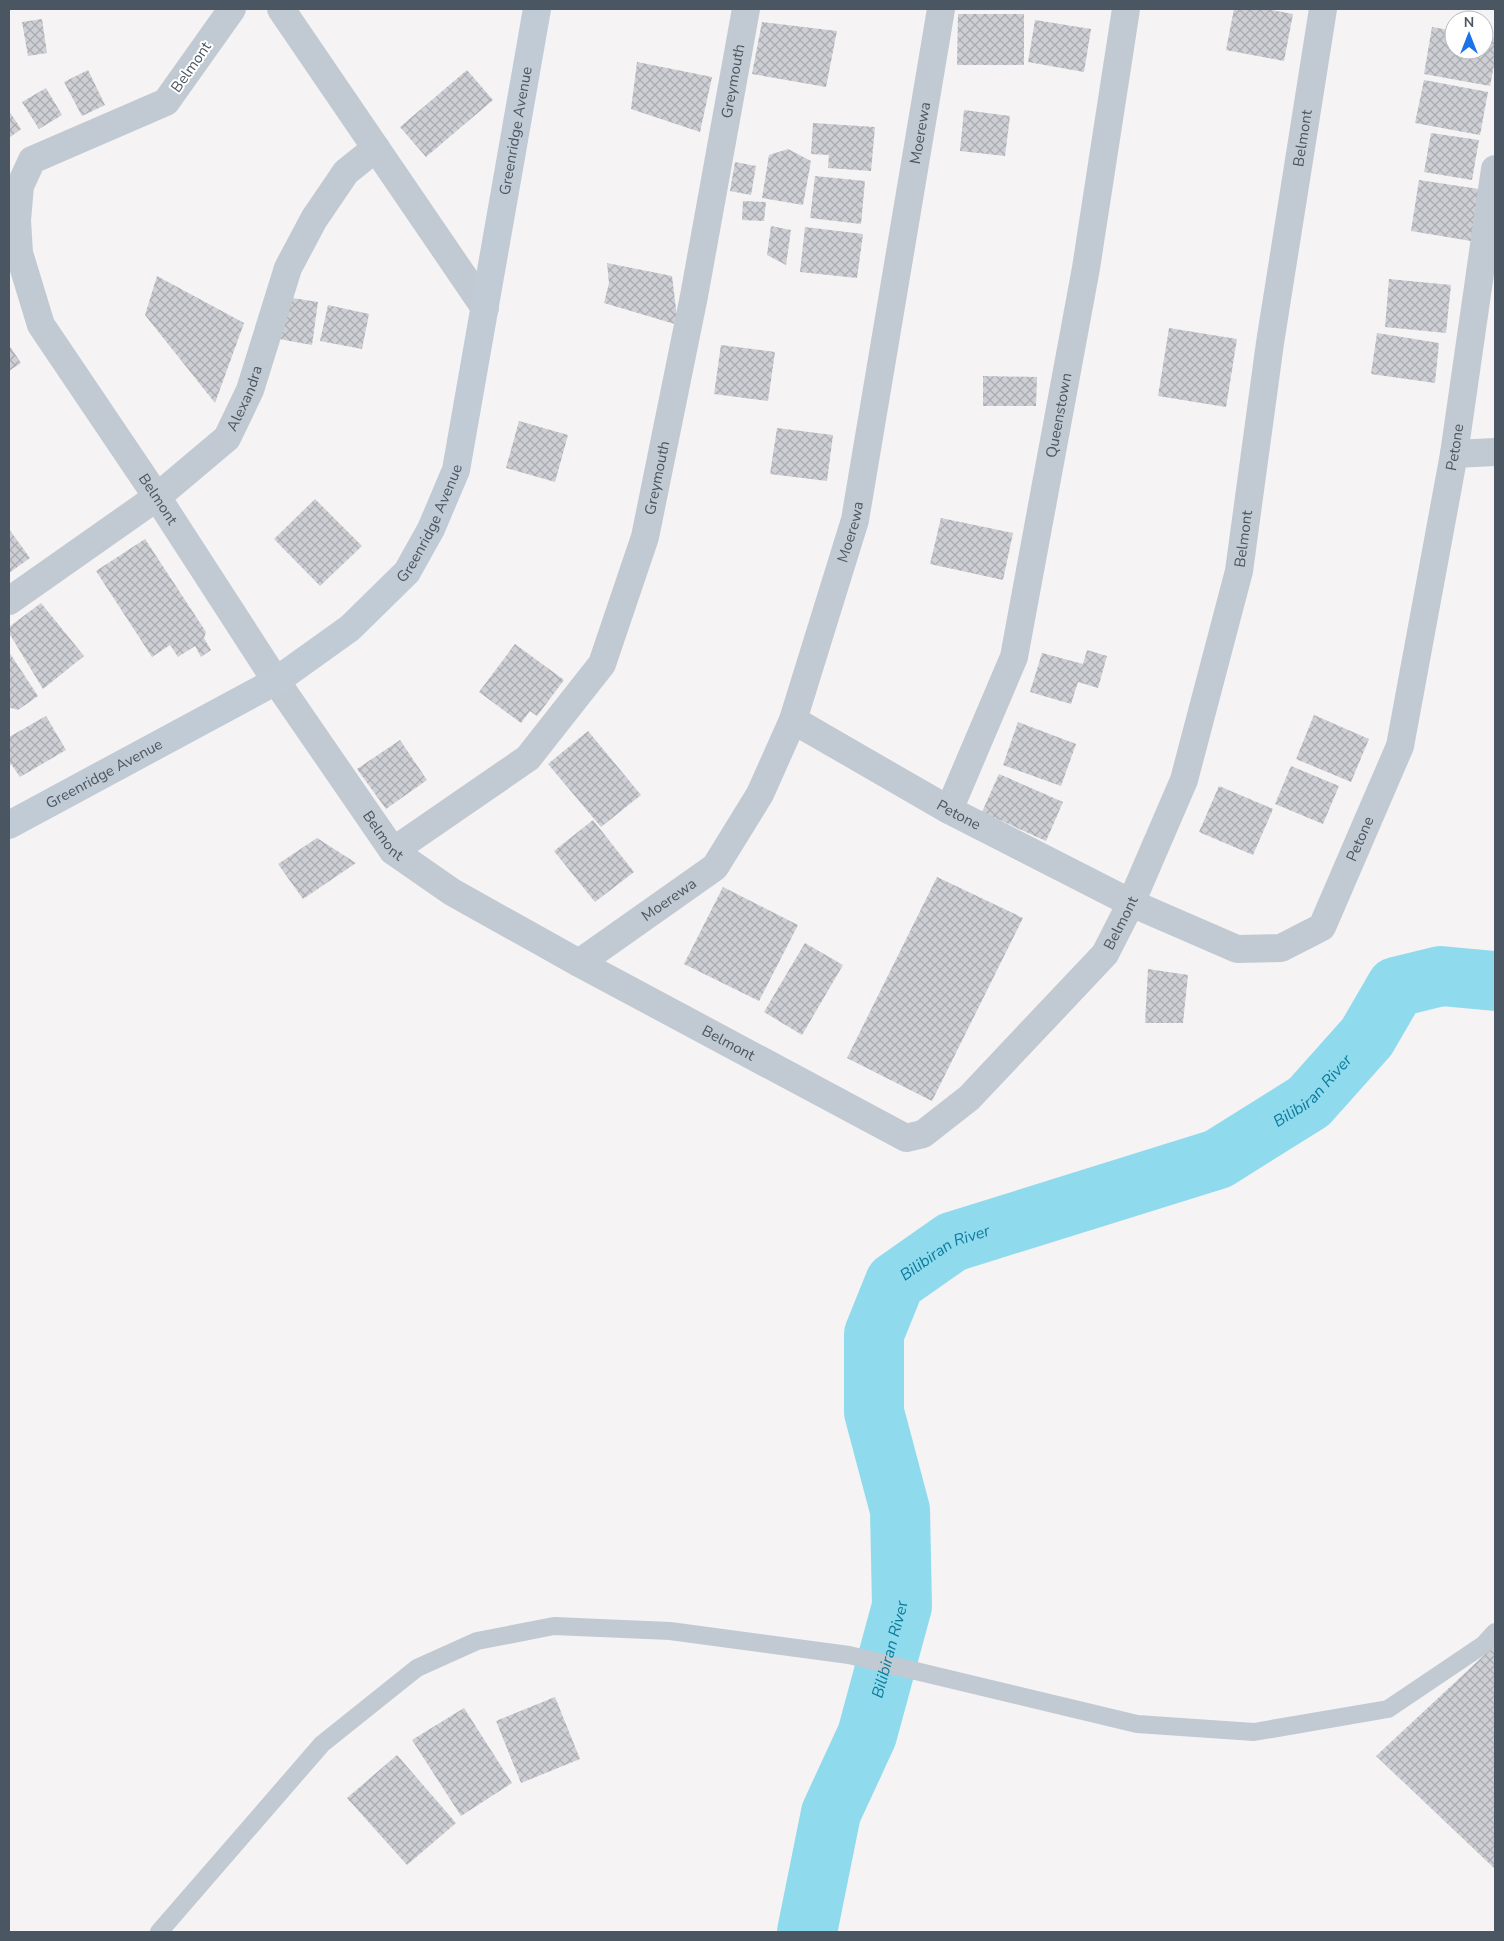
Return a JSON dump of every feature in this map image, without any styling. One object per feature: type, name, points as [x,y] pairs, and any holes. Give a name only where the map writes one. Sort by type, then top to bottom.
[{"type":"street","name":"Belmont","points":[[232,9],[166,102],[32,160],[20,186],[17,220],[18,253],[41,325],[157,497],[276,681],[393,851],[452,892],[579,963],[906,1138],[923,1134],[969,1098],[1105,954],[1131,903],[1184,780],[1239,571],[1270,343],[1323,9]]},
{"type":"street","points":[[281,9],[485,308]]},
{"type":"street","name":"Greenridge Avenue","points":[[9,825],[276,681],[350,628],[407,572],[431,529],[456,470],[537,9]]},
{"type":"street","name":"Greymouth","points":[[393,851],[528,758],[602,664],[645,537],[694,296],[746,9]]},
{"type":"street","name":"Moerewa","points":[[579,963],[715,867],[760,794],[793,720],[855,520],[941,9]]},
{"type":"street","name":"Queenstown","points":[[949,810],[1014,657],[1086,268],[1126,9]]},
{"type":"street","name":"Alexandra","points":[[9,601],[157,497],[227,438],[250,390],[288,268],[314,219],[346,172],[376,148]]},
{"type":"street","name":"Petone","points":[[793,720],[949,810],[1131,903],[1237,949],[1282,948],[1322,927],[1400,746],[1490,247],[1495,169]]},
{"type":"street","points":[[1454,454],[1495,452]]},
{"type":"lane","points":[[159,1932],[322,1744],[417,1668],[477,1641],[554,1626],[670,1631],[849,1654],[1137,1724],[1254,1732],[1388,1709],[1483,1644],[1495,1632]]},
{"type":"building","points":[[1234,9],[1266,9],[1293,14],[1284,61],[1226,50]]},
{"type":"building","points":[[958,14],[1024,14],[1024,65],[957,65]]},
{"type":"building","points":[[42,19],[47,53],[28,56],[22,22]]},
{"type":"building","points":[[1035,20],[1091,29],[1084,72],[1028,62]]},
{"type":"building","points":[[762,22],[837,31],[826,87],[752,74]]},
{"type":"building","points":[[1432,27],[1444,29],[1444,60],[1494,60],[1495,38],[1495,60],[1490,86],[1424,74]]},
{"type":"building","points":[[637,62],[712,77],[700,132],[631,109]]},
{"type":"building","points":[[88,70],[105,105],[82,116],[64,82]]},
{"type":"building","points":[[467,70],[493,100],[426,157],[400,127]]},
{"type":"building","points":[[1424,80],[1488,92],[1480,135],[1415,123]]},
{"type":"building","points":[[46,88],[62,115],[39,129],[22,102]]},
{"type":"building","points":[[964,110],[1010,116],[1005,156],[960,151]]},
{"type":"building","points":[[9,111],[21,129],[9,138]]},
{"type":"building","points":[[813,123],[875,127],[871,171],[828,168],[829,155],[811,154]]},
{"type":"building","points":[[1431,133],[1479,140],[1472,180],[1424,172]]},
{"type":"building","points":[[788,149],[811,161],[803,205],[762,198],[769,155]]},
{"type":"building","points":[[735,162],[756,166],[751,195],[730,191]]},
{"type":"building","points":[[815,176],[865,181],[861,224],[810,218]]},
{"type":"building","points":[[1419,180],[1479,189],[1471,241],[1411,231]]},
{"type":"building","points":[[743,201],[766,202],[764,221],[742,220]]},
{"type":"building","points":[[771,226],[791,230],[786,265],[767,255]]},
{"type":"building","points":[[805,227],[863,234],[857,278],[800,272]]},
{"type":"building","points":[[607,263],[672,276],[678,325],[604,303],[609,283]]},
{"type":"building","points":[[157,276],[244,323],[215,403],[145,315]]},
{"type":"building","points":[[1389,279],[1451,285],[1446,333],[1385,327]]},
{"type":"building","points":[[286,297],[318,302],[312,345],[279,339]]},
{"type":"building","points":[[328,305],[369,314],[362,349],[320,341]]},
{"type":"building","points":[[1169,328],[1237,339],[1226,407],[1158,396]]},
{"type":"building","points":[[1377,333],[1439,343],[1435,383],[1371,374]]},
{"type":"building","points":[[9,345],[21,363],[9,371]]},
{"type":"building","points":[[721,345],[775,352],[768,401],[714,394]]},
{"type":"building","points":[[983,376],[1037,377],[1036,406],[983,406]]},
{"type":"building","points":[[519,421],[568,435],[555,482],[506,468]]},
{"type":"building","points":[[777,428],[833,435],[827,481],[770,474]]},
{"type":"building","points":[[315,499],[362,546],[320,586],[274,539]]},
{"type":"building","points":[[941,518],[1013,533],[1003,580],[930,564]]},
{"type":"building","points":[[9,529],[30,558],[9,573]]},
{"type":"building","points":[[145,539],[206,632],[204,638],[211,650],[201,657],[195,646],[178,657],[170,645],[152,657],[96,571]]},
{"type":"building","points":[[41,603],[84,656],[43,689],[9,633],[9,627]]},
{"type":"building","points":[[515,644],[564,680],[537,716],[530,711],[521,723],[479,692]]},
{"type":"building","points":[[1087,650],[1107,656],[1098,688],[1078,682],[1071,704],[1030,692],[1042,653],[1083,664]]},
{"type":"building","points":[[9,652],[38,696],[18,710],[9,709]]},
{"type":"building","points":[[1314,715],[1369,739],[1351,782],[1296,759]]},
{"type":"building","points":[[46,716],[66,750],[20,777],[11,764],[9,766],[9,737]]},
{"type":"building","points":[[1018,722],[1076,744],[1061,786],[1003,765]]},
{"type":"building","points":[[588,731],[641,795],[601,827],[548,764]]},
{"type":"building","points":[[400,740],[427,780],[386,809],[357,769]]},
{"type":"building","points":[[1291,766],[1339,786],[1323,824],[1275,804]]},
{"type":"building","points":[[999,774],[1063,802],[1046,841],[982,812]]},
{"type":"building","points":[[1219,786],[1273,809],[1253,855],[1199,832]]},
{"type":"building","points":[[593,820],[634,872],[595,902],[554,851]]},
{"type":"building","points":[[317,838],[356,863],[303,899],[278,864]]},
{"type":"building","points":[[937,877],[1023,918],[932,1101],[847,1058]]},
{"type":"building","points":[[723,887],[798,925],[759,1001],[684,964]]},
{"type":"building","points":[[805,943],[843,965],[802,1035],[764,1012]]},
{"type":"building","points":[[1148,969],[1188,975],[1183,1023],[1145,1023]]},
{"type":"building","points":[[1495,1645],[1495,1869],[1376,1756]]},
{"type":"building","points":[[555,1697],[580,1759],[521,1783],[496,1721]]},
{"type":"building","points":[[464,1708],[512,1783],[461,1816],[412,1740]]},
{"type":"building","points":[[397,1755],[456,1823],[407,1865],[347,1798]]},
{"type":"waterway","name":"Bilibiran River","points":[[807,1932],[831,1813],[867,1735],[902,1606],[900,1510],[874,1412],[874,1334],[895,1282],[952,1242],[1218,1159],[1309,1102],[1367,1037],[1396,987],[1441,976],[1495,981]]}]
